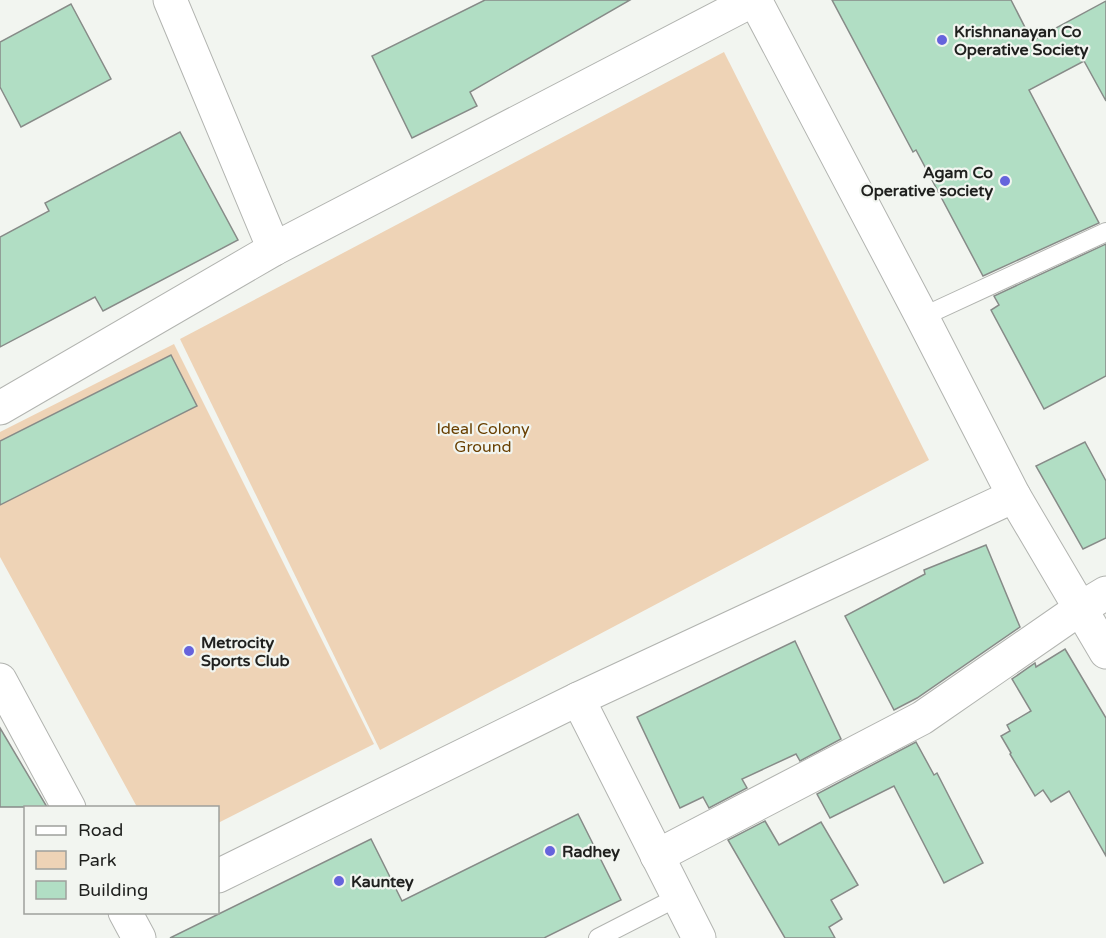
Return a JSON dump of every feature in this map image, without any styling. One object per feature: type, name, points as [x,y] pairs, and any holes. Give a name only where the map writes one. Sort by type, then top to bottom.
[{"type":"street","points":[[170,0],[274,249]]},
{"type":"street","points":[[0,408],[274,249],[754,0],[1014,496],[1093,601],[1106,652]]},
{"type":"street","points":[[219,876],[578,699],[1014,496]]},
{"type":"street","points":[[657,856],[922,718],[1093,601]]},
{"type":"street","points":[[0,680],[68,806]]},
{"type":"street","points":[[578,699],[699,938]]},
{"type":"lane","points":[[922,317],[1106,232]]},
{"type":"lane","points":[[598,938],[678,897]]},
{"type":"green space","name":"Ideal Colony Ground","points":[[724,52],[929,460],[380,750],[180,339]]},
{"type":"green space","name":"Metrocity Sports Club","points":[[174,344],[374,744],[219,822],[219,806],[136,806],[0,557],[0,432]]},
{"type":"building","points":[[485,0],[630,0],[470,92],[477,106],[412,138],[372,56]]},
{"type":"building","points":[[832,0],[1011,0],[1032,41],[1106,1],[1106,101],[1084,61],[1029,90],[1099,223],[983,276],[916,150],[913,152]]},
{"type":"building","points":[[71,4],[111,79],[21,127],[0,87],[0,42]]},
{"type":"building","points":[[180,132],[238,240],[103,311],[95,297],[0,347],[0,237],[49,211],[45,203]]},
{"type":"building","points":[[1106,244],[1106,376],[1044,409],[991,310],[999,305],[994,296]]},
{"type":"building","points":[[171,355],[197,406],[0,505],[0,441]]},
{"type":"building","points":[[1085,442],[1106,481],[1106,538],[1083,549],[1036,466]]},
{"type":"building","points":[[986,545],[1020,627],[917,698],[894,710],[845,616],[925,574],[924,570]]},
{"type":"building","points":[[795,641],[841,739],[800,761],[796,754],[742,779],[747,788],[709,808],[703,797],[680,808],[637,717]]},
{"type":"building","points":[[1065,649],[1106,718],[1106,856],[1069,791],[1051,802],[1043,790],[1035,796],[1001,736],[1010,731],[1007,725],[1031,711],[1012,679],[1035,663],[1036,667]]},
{"type":"building","points":[[0,728],[46,806],[0,807]]},
{"type":"building","points":[[916,742],[934,775],[937,773],[983,863],[944,883],[894,786],[830,818],[817,794]]},
{"type":"building","points":[[578,814],[621,900],[544,938],[170,938],[371,839],[402,901]]},
{"type":"building","points":[[765,821],[779,845],[821,822],[858,885],[831,900],[842,919],[829,927],[835,938],[785,938],[728,840]]},
{"type":"place","name":"Krishnanayan Co Operative Society","points":[[942,40]]},
{"type":"place","name":"Agam Co Operative society","points":[[1005,181]]},
{"type":"place","name":"Metrocity Sports Club","points":[[189,651]]},
{"type":"place","name":"Radhey","points":[[550,851]]},
{"type":"place","name":"Kauntey","points":[[339,881]]}]
